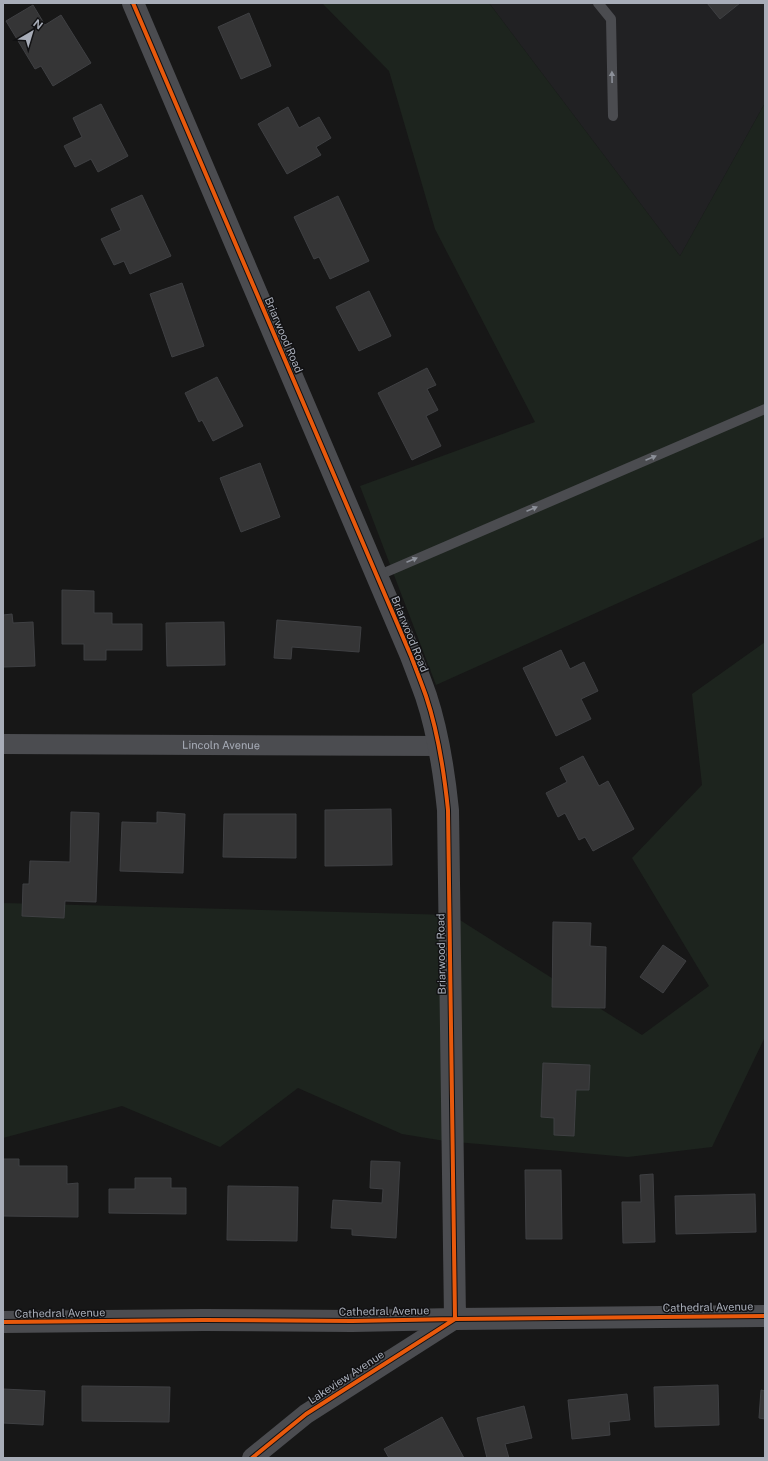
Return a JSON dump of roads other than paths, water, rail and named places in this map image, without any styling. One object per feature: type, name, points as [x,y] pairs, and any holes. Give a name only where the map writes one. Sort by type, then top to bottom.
[{"type":"street","name":"Briarwood Road","points":[[133,3],[411,656],[426,697],[438,746],[446,785],[448,810],[455,1319]]},
{"type":"street","name":"Lincoln Avenue","points":[[3,744],[349,744],[438,746]]},
{"type":"street","name":"Cathedral Avenue","points":[[3,1322],[196,1320],[352,1321],[765,1316]]},
{"type":"street","name":"Lakeview Avenue","points":[[252,1458],[306,1414],[455,1319]]},
{"type":"lane","points":[[598,3],[611,19],[613,116]]},
{"type":"lane","points":[[377,576],[765,409]]}]
